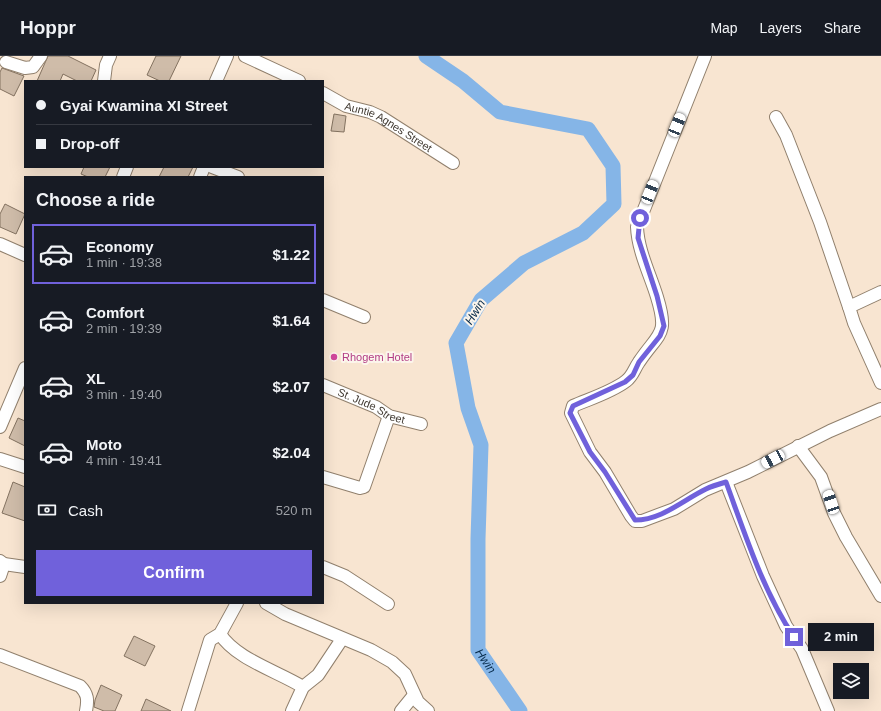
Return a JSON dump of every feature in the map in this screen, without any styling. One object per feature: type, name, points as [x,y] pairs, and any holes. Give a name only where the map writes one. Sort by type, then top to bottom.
[{"type":"street","points":[[6,62],[24,68],[33,67],[41,56]]},
{"type":"street","points":[[104,80],[106,65],[110,56]]},
{"type":"street","points":[[216,80],[227,56]]},
{"type":"street","points":[[245,56],[297,80]]},
{"type":"street","points":[[705,56],[637,227],[638,238],[663,315],[664,326],[660,336],[639,362],[633,375],[625,382],[571,408],[570,413],[590,452],[605,472],[635,520],[642,520],[674,509],[705,490],[726,482],[798,446],[881,410]]},
{"type":"street","name":"Auntie Agnes Street","points":[[324,94],[346,106],[370,112],[381,117],[453,163]]},
{"type":"street","points":[[776,117],[786,135],[820,222],[850,307],[854,323],[881,383]]},
{"type":"street","points":[[215,168],[235,176]]},
{"type":"street","points":[[0,244],[24,255]]},
{"type":"street","points":[[850,307],[881,292]]},
{"type":"street","points":[[324,300],[364,318]]},
{"type":"street","points":[[0,427],[24,370]]},
{"type":"street","name":"St. Jude Street","points":[[324,385],[376,407],[389,416],[422,424]]},
{"type":"street","points":[[324,477],[360,488],[364,487],[389,416]]},
{"type":"street","points":[[798,446],[821,477],[834,513],[846,537],[881,596]]},
{"type":"street","points":[[0,459],[24,467]]},
{"type":"street","points":[[726,482],[763,576],[786,626],[802,649],[828,711]]},
{"type":"street","points":[[0,576],[2,562],[24,567]]},
{"type":"street","points":[[324,567],[345,576],[388,604]]},
{"type":"street","points":[[188,711],[210,640],[220,634],[236,604]]},
{"type":"street","points":[[268,604],[286,614],[342,639],[371,650],[400,667],[408,679],[418,702],[428,711]]},
{"type":"street","points":[[220,634],[235,650],[284,675],[303,687]]},
{"type":"street","points":[[292,711],[303,687],[318,675],[342,639]]},
{"type":"street","points":[[0,655],[80,686],[86,692],[88,697],[86,711]]},
{"type":"street","points":[[401,711],[414,695]]},
{"type":"building","points":[[48,56],[68,56],[96,70],[91,80],[75,80],[63,74],[60,80],[37,80]]},
{"type":"building","points":[[156,56],[181,56],[169,80],[158,80],[147,75]]},
{"type":"building","points":[[2,68],[24,76],[14,96],[0,89],[0,72]]},
{"type":"building","points":[[334,114],[346,116],[344,132],[331,131]]},
{"type":"building","points":[[84,168],[110,168],[106,176],[86,176],[81,174]]},
{"type":"building","points":[[164,168],[192,168],[188,176],[160,176]]},
{"type":"building","points":[[5,204],[24,214],[16,234],[0,227],[0,214]]},
{"type":"building","points":[[18,418],[24,421],[24,446],[9,438]]},
{"type":"building","points":[[13,482],[24,487],[24,521],[2,513]]},
{"type":"building","points":[[134,636],[155,646],[145,666],[124,656]]},
{"type":"building","points":[[101,685],[122,695],[115,711],[104,711],[94,707]]},
{"type":"building","points":[[146,699],[171,711],[141,711]]},
{"type":"waterway","name":"Hwin","points":[[426,56],[463,81],[500,112],[588,129],[613,166],[614,204],[583,233],[524,263],[481,300],[456,343],[468,408],[481,445],[478,539],[478,650],[520,711]]},
{"type":"place","name":"Rhogem Hotel","points":[[334,357]]},
{"type":"route","points":[[640,218],[637,227],[638,238],[663,315],[664,326],[660,336],[639,362],[633,375],[625,382],[573,406],[570,413],[590,452],[605,472],[631,516],[635,520],[642,520],[674,509],[705,490],[726,482],[749,544],[763,576],[786,626],[794,637]]}]
